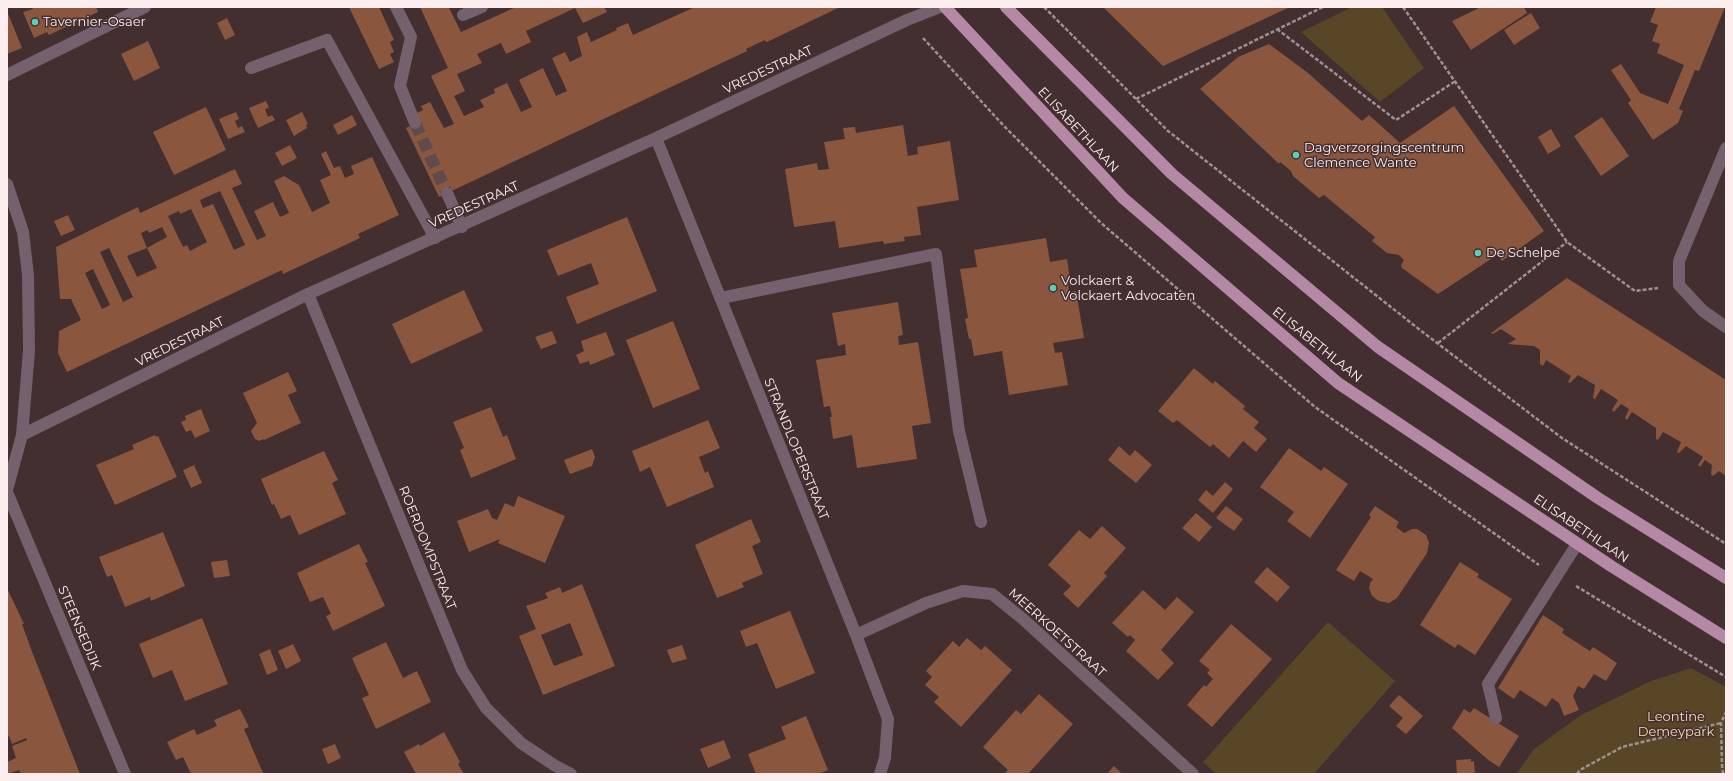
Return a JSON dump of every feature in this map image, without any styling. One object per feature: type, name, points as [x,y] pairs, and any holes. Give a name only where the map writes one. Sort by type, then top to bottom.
[{"type":"main road","name":"ELISABETHLAAN","points":[[945,7],[1123,198],[1338,383],[1577,544],[1726,638]]},
{"type":"main road","points":[[1006,7],[1172,174],[1378,347],[1598,498],[1726,578]]},
{"type":"street","points":[[7,75],[145,7]]},
{"type":"street","points":[[396,7],[411,37],[400,86],[415,123]]},
{"type":"street","points":[[463,16],[482,7]]},
{"type":"street","name":"VREDESTRAAT","points":[[22,435],[308,294],[462,227],[907,20],[940,7]]},
{"type":"street","points":[[251,68],[327,40],[435,238]]},
{"type":"street","name":"STRANDLOPERSTRAAT","points":[[656,138],[856,635],[888,719],[885,758],[880,774]]},
{"type":"street","points":[[1726,148],[1679,261],[1679,284],[1703,312],[1726,326]]},
{"type":"street","name":"STEENSEDIJK","points":[[7,184],[23,232],[28,275],[29,351],[22,435],[7,491],[125,774]]},
{"type":"street","points":[[447,194],[462,227]]},
{"type":"street","points":[[721,298],[936,254],[959,431],[981,522]]},
{"type":"street","name":"ROERDOMPSTRAAT","points":[[308,294],[462,670],[486,708],[521,743],[554,765],[571,774]]},
{"type":"street","points":[[1496,718],[1488,684],[1577,544]]},
{"type":"street","name":"MEERKOETSTRAAT","points":[[856,635],[926,603],[963,591],[992,594],[1022,618],[1193,774]]},
{"type":"path","points":[[1044,7],[1168,130],[1438,343],[1562,438],[1726,544]]},
{"type":"path","points":[[1136,99],[1323,7]]},
{"type":"path","points":[[1403,7],[1567,242],[1635,291],[1679,284]]},
{"type":"path","points":[[1278,30],[1396,120],[1454,82]]},
{"type":"path","points":[[1438,343],[1567,242]]},
{"type":"path","points":[[1723,774],[1721,723],[1726,712]]},
{"type":"path","points":[[1577,774],[1580,770],[1622,747],[1721,723]]},
{"type":"green space","points":[[1352,7],[1382,7],[1424,68],[1380,102],[1301,32]]},
{"type":"green space","points":[[1328,622],[1395,681],[1314,774],[1216,774],[1203,762]]},
{"type":"green space","name":"Leontine Demeypark","points":[[1691,668],[1726,687],[1726,774],[1516,774],[1534,749],[1581,715],[1651,681]]},
{"type":"building","points":[[32,7],[96,7],[98,12],[49,35],[47,32],[34,38],[23,12],[33,9]]},
{"type":"building","points":[[349,7],[379,7],[394,40],[390,42],[394,52],[390,54],[394,62],[379,69]]},
{"type":"building","points":[[420,7],[452,7],[449,8],[461,32],[516,7],[604,7],[607,12],[583,23],[575,8],[526,31],[531,42],[506,54],[501,43],[477,54],[482,63],[457,74],[465,91],[454,96],[464,116],[484,107],[480,100],[495,93],[494,89],[507,83],[521,112],[532,107],[519,80],[543,68],[556,96],[567,91],[552,58],[565,52],[570,62],[582,56],[577,37],[587,32],[591,42],[617,30],[616,28],[628,23],[633,35],[695,7],[840,7],[769,41],[766,42],[765,40],[746,49],[747,51],[439,197],[406,128],[418,122],[415,114],[423,110],[421,106],[430,102],[444,128],[454,124],[431,76],[448,68]]},
{"type":"building","points":[[1103,7],[1290,7],[1163,66]]},
{"type":"building","points":[[1481,7],[1524,7],[1527,13],[1471,50],[1452,21]]},
{"type":"building","points":[[1656,7],[1725,7],[1699,71],[1695,70],[1679,109],[1683,111],[1678,123],[1653,140],[1628,103],[1631,100],[1611,70],[1621,64],[1640,93],[1668,104],[1684,65],[1657,53],[1660,44],[1652,41],[1658,25],[1650,22]]},
{"type":"building","points":[[7,11],[22,48],[7,54]]},
{"type":"building","points":[[1531,13],[1540,28],[1514,45],[1504,30]]},
{"type":"building","points":[[227,18],[235,35],[225,40],[217,23]]},
{"type":"building","points":[[148,41],[160,68],[134,81],[121,54]]},
{"type":"building","points":[[1269,44],[1308,73],[1362,121],[1369,115],[1400,143],[1454,106],[1544,231],[1502,261],[1497,255],[1438,294],[1402,268],[1401,265],[1404,260],[1399,255],[1387,253],[1372,241],[1375,237],[1324,195],[1319,198],[1293,176],[1291,171],[1280,162],[1279,164],[1200,89],[1238,57]]},
{"type":"building","points":[[266,101],[269,108],[265,109],[268,117],[272,115],[275,120],[258,128],[249,108]]},
{"type":"building","points":[[206,107],[226,150],[174,175],[153,132]]},
{"type":"building","points":[[236,112],[239,119],[235,121],[238,128],[242,126],[245,132],[228,139],[219,119]]},
{"type":"building","points":[[302,112],[308,124],[306,125],[307,128],[294,136],[286,120]]},
{"type":"building","points":[[352,115],[357,125],[338,135],[333,125]]},
{"type":"building","points":[[1602,117],[1629,156],[1601,176],[1574,136]]},
{"type":"building","points":[[903,125],[908,156],[918,154],[917,147],[950,141],[959,200],[917,207],[921,235],[904,237],[905,241],[884,244],[883,241],[839,248],[835,221],[794,227],[785,169],[817,163],[818,170],[829,169],[824,142],[845,139],[843,128],[855,127],[856,133]]},
{"type":"building","points":[[1551,129],[1561,146],[1548,154],[1538,137]]},
{"type":"building","points":[[290,145],[297,158],[282,166],[275,153]]},
{"type":"building","points":[[326,151],[334,168],[340,166],[345,178],[354,174],[351,166],[372,157],[399,215],[358,234],[360,238],[341,247],[283,274],[282,270],[67,372],[58,353],[59,331],[81,320],[71,299],[60,299],[56,247],[138,207],[140,213],[235,169],[242,184],[232,188],[257,240],[266,236],[254,211],[273,202],[280,217],[289,213],[274,181],[284,176],[299,185],[312,212],[330,203],[320,180],[331,175],[321,154]],"holes":[[[220,191],[245,245],[234,250],[213,204],[203,208],[200,200]],[[191,209],[207,242],[190,251],[187,245],[183,247],[168,216],[179,211],[180,214]],[[162,227],[167,237],[147,248],[141,233],[148,230],[149,233]],[[109,248],[133,297],[123,302],[100,252]],[[147,248],[157,268],[137,277],[127,256]],[[93,269],[110,305],[102,309],[85,273]]]},
{"type":"building","points":[[68,215],[75,230],[61,236],[54,221]]},
{"type":"building","points":[[627,217],[657,291],[577,324],[566,297],[599,284],[591,263],[558,276],[547,250]]},
{"type":"building","points":[[1046,238],[1050,262],[1067,259],[1070,280],[1068,280],[1069,292],[1076,291],[1084,338],[1053,343],[1055,353],[1062,352],[1068,385],[1009,395],[1002,351],[974,356],[965,319],[968,318],[960,269],[977,267],[974,250]]},
{"type":"building","points":[[1567,278],[1726,380],[1726,476],[1719,471],[1713,476],[1711,474],[1712,465],[1705,460],[1700,467],[1698,465],[1703,457],[1686,446],[1679,453],[1677,452],[1681,442],[1663,432],[1658,440],[1656,439],[1656,428],[1632,412],[1627,420],[1625,418],[1629,409],[1621,404],[1614,412],[1612,410],[1618,400],[1601,389],[1595,399],[1593,398],[1595,385],[1578,375],[1570,383],[1568,382],[1571,376],[1546,360],[1543,366],[1540,364],[1540,350],[1534,346],[1508,344],[1516,339],[1501,329],[1493,334],[1491,333]]},
{"type":"building","points":[[464,290],[483,331],[411,364],[392,324]]},
{"type":"building","points":[[898,302],[903,335],[898,336],[899,345],[918,342],[931,423],[912,426],[917,459],[857,468],[852,435],[833,439],[830,406],[824,407],[816,360],[846,355],[845,344],[838,346],[832,313]]},
{"type":"building","points":[[673,321],[700,389],[653,408],[626,340]]},
{"type":"building","points":[[552,331],[557,343],[541,349],[535,337]]},
{"type":"building","points":[[606,332],[615,355],[590,365],[589,361],[580,364],[576,355],[584,351],[581,341]]},
{"type":"building","points":[[1194,368],[1213,384],[1215,381],[1245,406],[1243,409],[1259,422],[1254,428],[1267,439],[1256,452],[1243,441],[1229,458],[1213,444],[1210,447],[1177,420],[1173,423],[1158,411]]},
{"type":"building","points":[[288,372],[297,391],[288,395],[301,423],[259,441],[255,439],[251,431],[257,423],[243,393]]},
{"type":"building","points":[[491,407],[503,437],[507,435],[516,459],[471,478],[460,450],[464,448],[453,422]]},
{"type":"building","points":[[201,409],[210,431],[195,438],[191,430],[186,432],[181,422],[186,420],[185,416]]},
{"type":"building","points":[[708,420],[720,448],[699,457],[705,473],[708,471],[714,487],[667,507],[650,467],[640,472],[632,451]]},
{"type":"building","points":[[155,435],[156,437],[158,436],[177,477],[115,505],[96,465],[134,449],[132,445]]},
{"type":"building","points":[[1119,446],[1130,456],[1135,450],[1152,465],[1136,483],[1108,460]]},
{"type":"building","points":[[1289,448],[1321,471],[1324,467],[1348,484],[1310,538],[1287,521],[1294,512],[1260,487]]},
{"type":"building","points":[[592,449],[595,457],[592,466],[570,474],[564,460]]},
{"type":"building","points":[[324,451],[338,480],[332,483],[346,514],[299,535],[290,515],[281,519],[274,504],[272,505],[261,479]]},
{"type":"building","points":[[194,465],[202,483],[191,488],[183,470]]},
{"type":"building","points":[[1225,482],[1233,489],[1213,513],[1198,500],[1206,490],[1213,496]]},
{"type":"building","points":[[518,496],[565,516],[545,563],[498,543],[500,539],[469,552],[457,521],[488,509],[492,518],[497,520],[505,503],[514,507]]},
{"type":"building","points":[[1226,506],[1243,519],[1234,531],[1216,518]]},
{"type":"building","points":[[1375,506],[1399,522],[1396,527],[1404,533],[1412,529],[1417,529],[1426,535],[1429,543],[1427,553],[1397,598],[1389,603],[1379,601],[1372,596],[1369,588],[1373,579],[1360,571],[1354,581],[1336,570],[1371,517],[1369,515]]},
{"type":"building","points":[[1196,513],[1212,527],[1199,542],[1182,528]]},
{"type":"building","points":[[751,519],[761,542],[752,546],[763,574],[742,583],[744,587],[717,598],[695,545]]},
{"type":"building","points":[[1102,526],[1126,548],[1104,573],[1107,576],[1078,608],[1063,594],[1071,586],[1048,565],[1079,530],[1090,539]]},
{"type":"building","points":[[163,532],[185,586],[151,601],[150,597],[125,607],[112,575],[107,577],[99,557]]},
{"type":"building","points":[[359,544],[368,562],[365,563],[385,606],[333,631],[326,616],[331,614],[323,597],[310,602],[297,573]]},
{"type":"building","points":[[227,560],[230,576],[214,578],[211,562]]},
{"type":"building","points":[[1460,562],[1479,574],[1477,577],[1512,599],[1475,655],[1458,644],[1455,648],[1420,625]]},
{"type":"building","points":[[1267,567],[1290,587],[1277,602],[1254,582]]},
{"type":"building","points":[[582,584],[615,666],[543,695],[519,636],[536,629],[526,606],[548,598],[545,593],[560,587],[562,593]],"holes":[[[570,623],[583,655],[554,666],[541,635]]]},
{"type":"building","points":[[7,588],[24,624],[22,624],[31,649],[80,774],[21,774],[19,770],[7,774],[7,762],[16,758],[12,746],[27,740],[26,738],[12,744],[9,736],[7,737]]},
{"type":"building","points":[[1143,590],[1165,610],[1177,597],[1194,612],[1161,650],[1174,663],[1158,680],[1126,651],[1135,640],[1130,635],[1128,637],[1112,623]]},
{"type":"building","points":[[790,611],[815,673],[776,689],[757,643],[746,647],[740,631]]},
{"type":"building","points":[[1543,615],[1564,629],[1562,633],[1590,651],[1593,647],[1617,663],[1606,681],[1594,674],[1584,689],[1578,686],[1573,696],[1579,710],[1564,716],[1559,703],[1552,698],[1546,707],[1520,690],[1514,699],[1498,688]]},
{"type":"building","points":[[202,618],[228,684],[185,701],[172,670],[153,678],[139,644]]},
{"type":"building","points":[[1231,624],[1272,659],[1212,727],[1187,705],[1204,685],[1206,687],[1213,679],[1207,673],[1210,670],[1199,661]]},
{"type":"building","points":[[967,638],[981,650],[985,646],[1012,670],[961,727],[934,702],[939,697],[925,685],[932,677],[926,671],[953,641],[959,647]]},
{"type":"building","points":[[386,642],[403,678],[417,671],[431,702],[376,729],[362,698],[369,695],[352,658]]},
{"type":"building","points":[[293,644],[301,661],[286,669],[278,651]]},
{"type":"building","points":[[682,645],[687,659],[672,663],[667,650]]},
{"type":"building","points":[[270,649],[278,670],[267,675],[259,654]]},
{"type":"building","points":[[1039,694],[1073,724],[1028,774],[1004,774],[1008,770],[983,747],[1016,710],[1021,714]]},
{"type":"building","points":[[1399,695],[1423,716],[1406,734],[1396,726],[1403,718],[1389,706]]},
{"type":"building","points":[[1474,708],[1519,736],[1499,767],[1487,759],[1452,728],[1464,709],[1470,713]]},
{"type":"building","points":[[240,709],[249,727],[244,729],[263,773],[191,774],[183,757],[176,760],[167,742],[194,729],[197,735],[217,726],[214,720]]},
{"type":"building","points":[[806,716],[828,770],[818,774],[756,774],[748,754],[786,739],[781,727]]},
{"type":"building","points":[[444,732],[460,762],[458,764],[464,774],[416,774],[404,752],[419,744],[420,746]]},
{"type":"building","points":[[724,740],[731,758],[708,768],[700,749]]},
{"type":"building","points":[[335,744],[341,758],[328,764],[322,749]]},
{"type":"building","points":[[1471,759],[1471,762],[1474,761],[1475,774],[1457,774],[1456,760]]},
{"type":"building","points":[[1114,766],[1122,774],[1107,774]]},
{"type":"tunnel","points":[[415,123],[447,193]]},
{"type":"place","name":"Tavernier-Osaer","points":[[35,22]]},
{"type":"place","name":"Dagverzorgingscentrum Clemence Wante","points":[[1296,155]]},
{"type":"place","name":"De Schelpe","points":[[1478,253]]},
{"type":"place","name":"Volckaert & Volckaert Advocaten","points":[[1053,288]]}]
